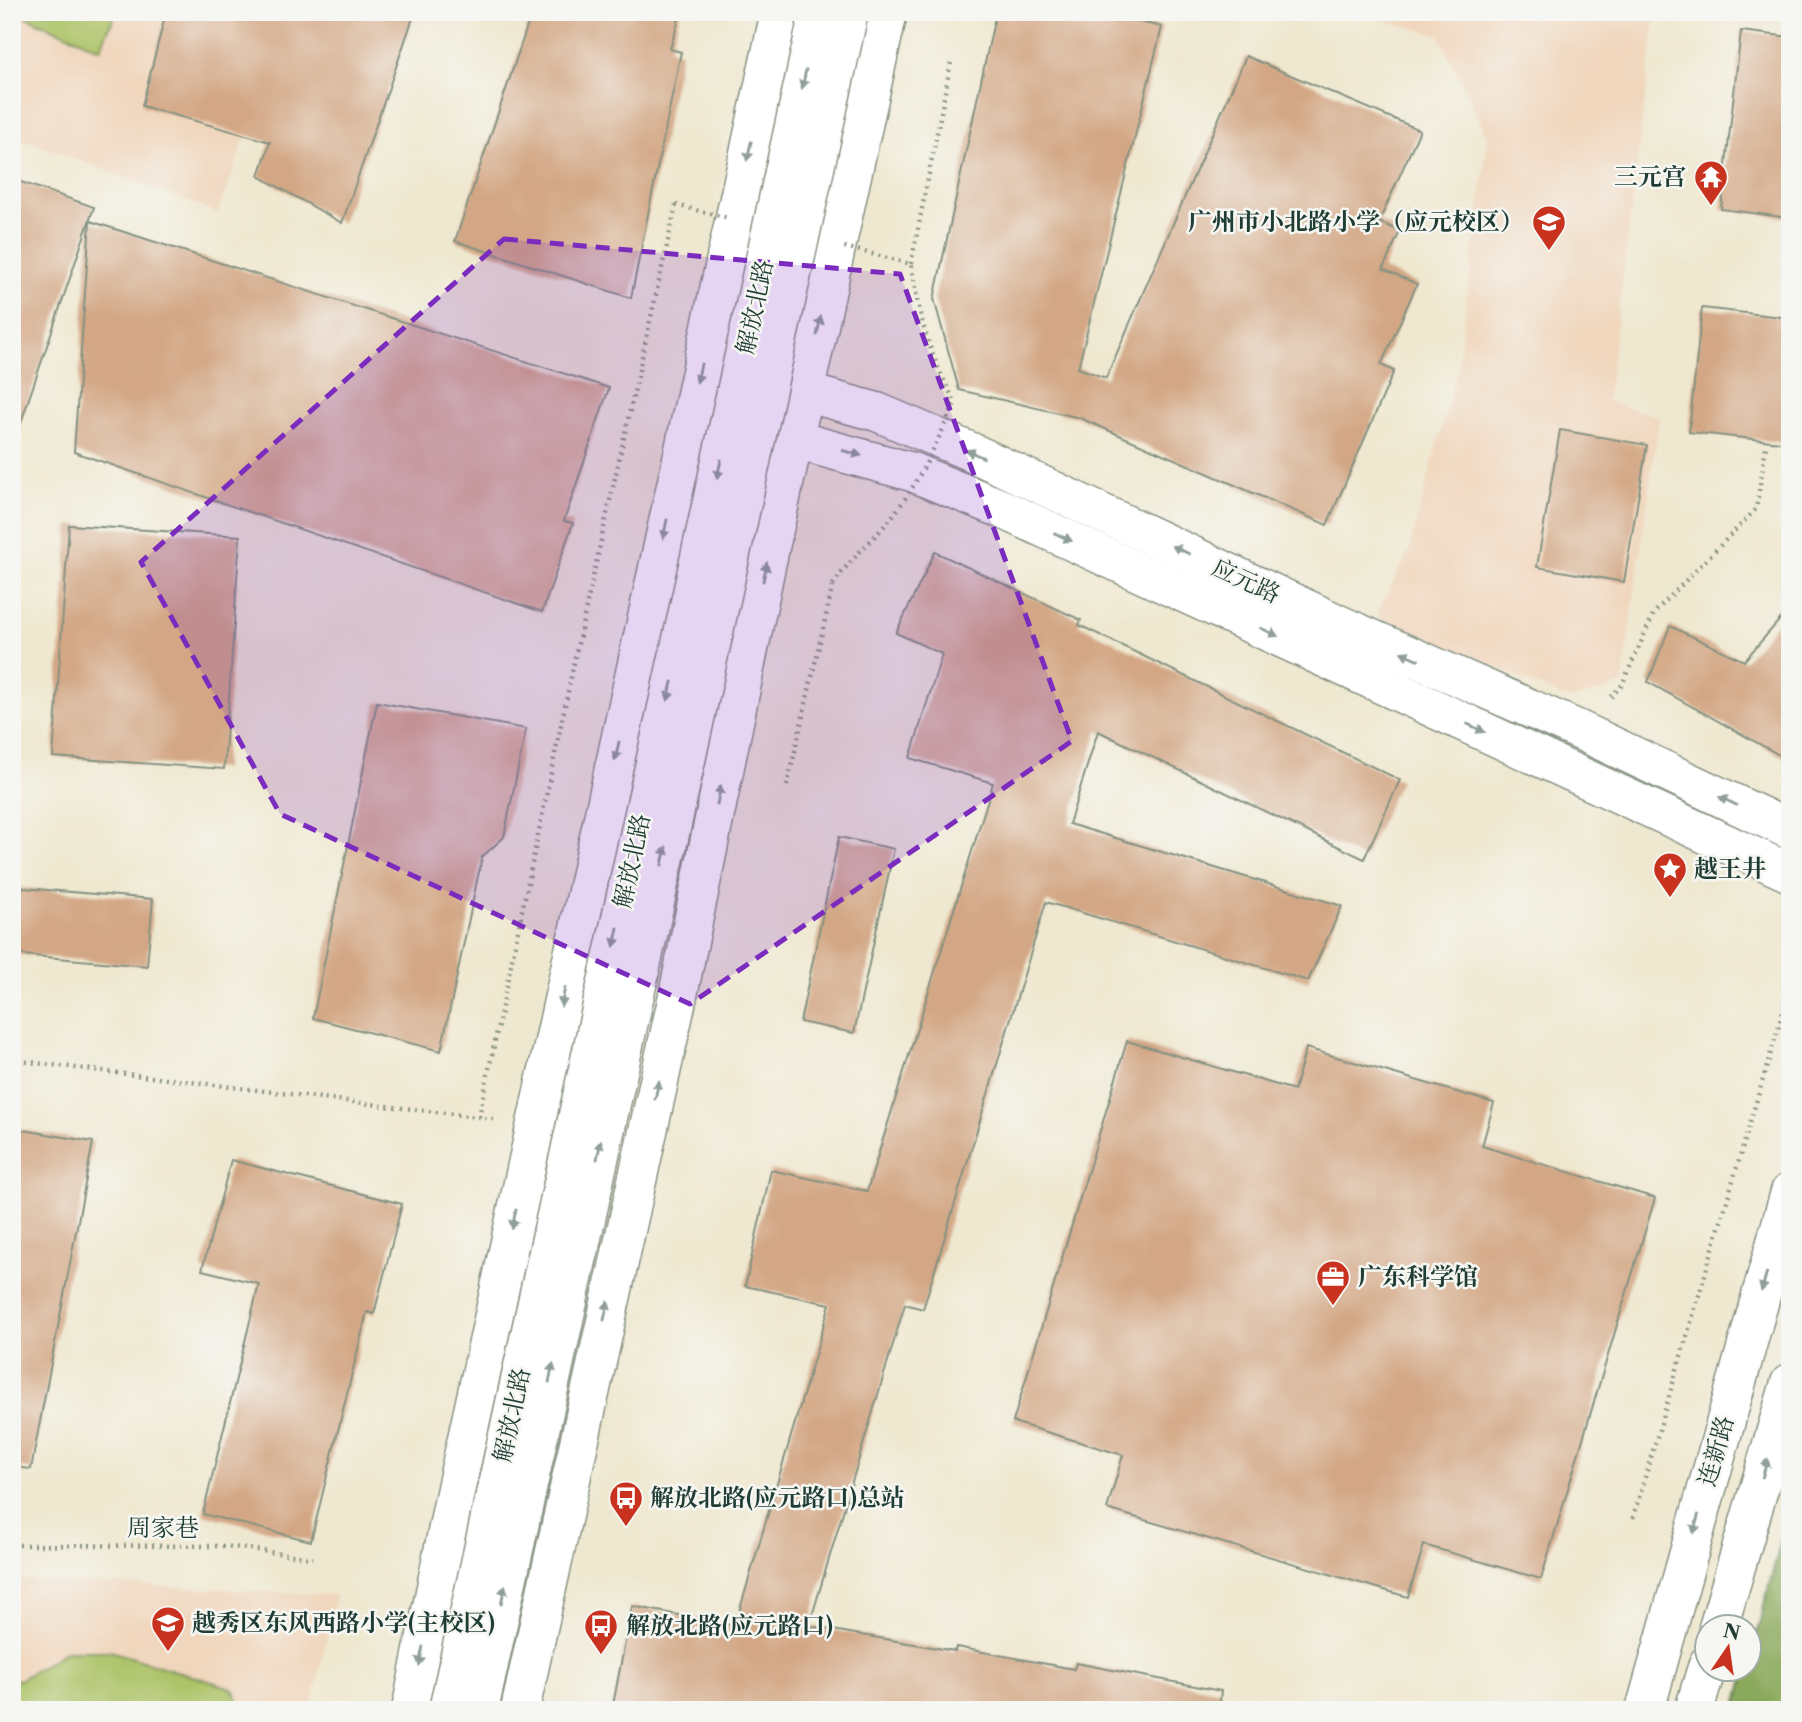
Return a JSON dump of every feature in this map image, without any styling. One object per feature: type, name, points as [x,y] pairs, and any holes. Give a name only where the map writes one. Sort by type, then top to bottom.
[{"type":"main road","name":"解放北路","points":[[411,1710],[535,1124],[780,12]]},
{"type":"main road","name":"解放北路","points":[[448,1710],[819,12]]},
{"type":"main road","name":"解放北路","points":[[479,1710],[849,12]]},
{"type":"main road","points":[[520,1710],[677,1000],[804,392],[888,12]]},
{"type":"main road","name":"应元路","points":[[690,414],[804,392],[877,412],[969,451],[1346,628],[1578,730],[1790,830]]},
{"type":"main road","points":[[690,414],[794,439],[912,472],[1000,508],[1790,873]]},
{"type":"main road","name":"连新路","points":[[1645,1710],[1790,1192]]},
{"type":"main road","points":[[1722,1614],[1790,1383]]},
{"type":"main road","points":[[1694,1710],[1701,1684]]},
{"type":"path","points":[[787,786],[833,585],[845,566],[887,523],[911,489],[955,402],[934,362],[920,322],[911,264],[951,62]]},
{"type":"path","points":[[479,1117],[579,639],[676,205]]},
{"type":"path","points":[[1578,730],[1622,685],[1654,613],[1756,509],[1766,447]]},
{"type":"path","points":[[1633,1518],[1790,988]]},
{"type":"path","points":[[12,1060],[535,1124]]},
{"type":"path","name":"周家巷","points":[[12,1545],[226,1546],[313,1558]]},
{"type":"highlighted area","points":[[504,239],[900,274],[1072,741],[690,1004],[280,814],[141,562]]},
{"type":"shaded area","points":[[12,12],[291,12],[218,213],[12,135]]},
{"type":"shaded area","name":"广州市小北路小学（应元校区）","points":[[1351,12],[1656,12],[1607,401],[1659,417],[1622,685],[1570,700],[1376,616],[1409,551],[1458,365],[1488,138],[1439,35]]},
{"type":"shaded area","name":"越秀区东风西路小学(主校区)","points":[[12,1579],[336,1595],[311,1710],[12,1710]]},
{"type":"green space","points":[[15,12],[116,12],[100,49]]},
{"type":"green space","points":[[1790,1507],[1790,1710],[1736,1710],[1742,1684],[1764,1684],[1764,1614],[1762,1614]]},
{"type":"green space","points":[[67,1651],[110,1651],[232,1688],[243,1710],[12,1710],[12,1679],[19,1680]]},
{"type":"building","points":[[166,12],[415,12],[342,223],[259,176],[270,142],[142,106]]},
{"type":"building","points":[[532,12],[681,12],[670,49],[681,52],[631,298],[455,241]]},
{"type":"building","points":[[996,12],[1095,12],[1162,27],[1078,368],[1106,378],[1246,56],[1420,130],[1379,222],[1400,231],[1383,269],[1417,284],[1381,365],[1394,371],[1327,525],[1080,418],[959,390],[934,299]]},
{"type":"building","points":[[1741,31],[1790,37],[1790,218],[1721,209]]},
{"type":"building","points":[[12,179],[94,207],[19,428],[12,427]]},
{"type":"building","points":[[90,221],[609,388],[564,521],[573,523],[542,612],[74,452]]},
{"type":"building","points":[[1702,308],[1790,318],[1790,443],[1689,432]]},
{"type":"building","points":[[1560,430],[1647,445],[1624,582],[1537,567]]},
{"type":"building","points":[[69,525],[240,536],[224,769],[53,757]]},
{"type":"building","points":[[935,552],[1081,620],[1079,625],[1400,780],[1364,859],[1098,731],[1069,824],[1342,906],[1308,981],[1046,902],[923,1309],[905,1304],[809,1626],[955,1651],[956,1647],[1074,1669],[1076,1663],[1221,1691],[1219,1710],[612,1710],[632,1606],[735,1626],[830,1304],[745,1286],[771,1170],[867,1191],[993,783],[910,758],[942,654],[896,633]]},
{"type":"building","points":[[1790,608],[1790,761],[1648,682],[1670,626],[1744,661]]},
{"type":"building","points":[[377,702],[526,729],[504,837],[482,857],[441,1051],[313,1018]]},
{"type":"building","points":[[839,837],[894,849],[854,1033],[800,1022]]},
{"type":"building","points":[[12,887],[153,899],[147,966],[12,954]]},
{"type":"building","name":"广东科学馆","points":[[1127,1041],[1294,1090],[1306,1048],[1494,1103],[1482,1146],[1655,1198],[1541,1579],[1424,1545],[1408,1597],[1107,1509],[1123,1455],[1013,1422]]},
{"type":"building","points":[[12,1128],[93,1142],[31,1469],[12,1467]]},
{"type":"building","points":[[231,1160],[402,1204],[374,1314],[367,1312],[311,1541],[203,1514],[259,1284],[202,1270]]},
{"type":"place","name":"三元宫","points":[[1711,207]]},
{"type":"place","name":"广州市小北路小学（应元校区）","points":[[1549,252]]},
{"type":"place","name":"越王井","points":[[1670,899]]},
{"type":"place","name":"广东科学馆","points":[[1333,1307]]},
{"type":"place","name":"解放北路(应元路口)总站","points":[[626,1528]]},
{"type":"place","name":"越秀区东风西路小学(主校区)","points":[[168,1653]]},
{"type":"place","name":"解放北路(应元路口)","points":[[601,1656]]}]
